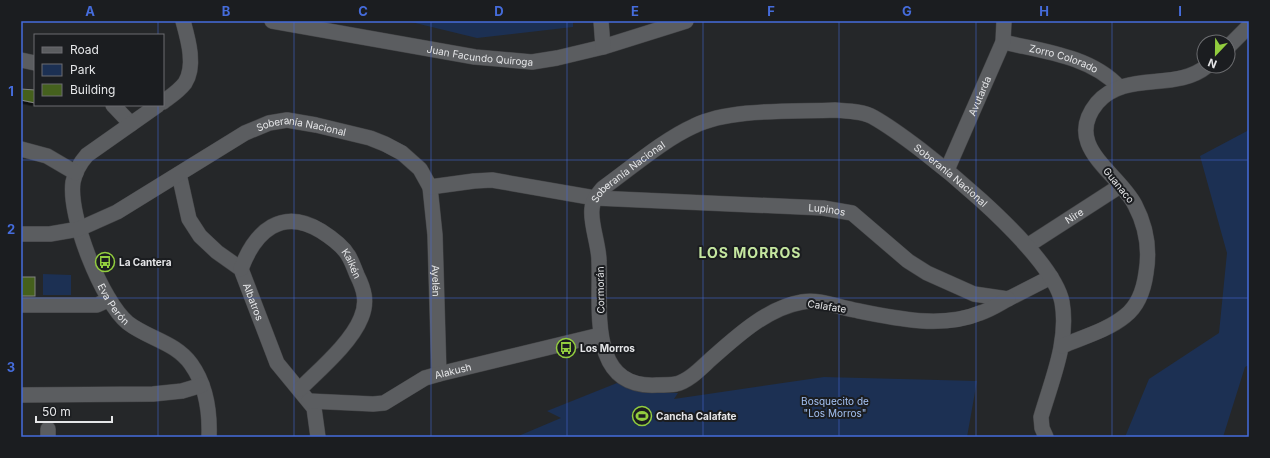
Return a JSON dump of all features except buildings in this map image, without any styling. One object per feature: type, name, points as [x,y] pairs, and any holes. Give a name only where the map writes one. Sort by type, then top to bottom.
[{"type":"street","points":[[164,101],[185,83],[190,70],[190,53],[184,21]]},
{"type":"street","name":"Juan Facundo Quiroga","points":[[272,21],[312,24],[475,56],[505,60],[542,60],[603,47],[686,21]]},
{"type":"street","points":[[601,21],[603,47]]},
{"type":"street","name":"Avutarda","points":[[947,170],[1003,42],[1004,21]]},
{"type":"street","points":[[1236,39],[1249,26]]},
{"type":"street","name":"Zorro Colorado","points":[[1003,42],[1079,62],[1109,76],[1119,87]]},
{"type":"street","points":[[21,60],[34,63]]},
{"type":"street","name":"Guanaco","points":[[1062,346],[1102,329],[1126,316],[1134,305],[1145,284],[1148,248],[1145,230],[1135,205],[1092,153],[1086,140],[1086,130],[1089,117],[1097,104],[1106,95],[1119,87],[1180,78],[1196,73]]},
{"type":"street","points":[[114,106],[130,124]]},
{"type":"street","name":"Eva Perón","points":[[157,106],[87,155],[79,166],[73,182],[74,207],[85,247],[108,300],[127,322],[178,350],[192,365],[202,385],[208,408],[209,437]]},
{"type":"street","name":"Soberanía Nacional","points":[[21,234],[50,234],[79,229],[117,212],[245,133],[270,123],[287,120],[316,125],[370,138],[385,144],[402,153],[420,169],[430,187],[474,180],[492,180],[595,198],[603,188],[680,134],[694,126],[713,119],[739,114],[835,110],[851,111],[872,116],[947,170],[1027,246],[1051,277],[1061,301],[1065,325],[1062,346],[1041,417],[1042,428],[1046,437]]},
{"type":"street","points":[[21,149],[47,156],[76,173]]},
{"type":"street","name":"Albatros","points":[[179,174],[189,219],[200,236],[217,252],[241,269],[277,363],[290,380],[305,395],[314,408],[318,437]]},
{"type":"street","name":"Nire","points":[[1027,246],[1120,186]]},
{"type":"street","name":"Ayelén","points":[[430,187],[435,235],[439,374]]},
{"type":"street","name":"Lupinos","points":[[595,198],[823,208],[852,213],[908,261],[926,273],[974,294],[1008,300]]},
{"type":"street","name":"Cormorán","points":[[595,198],[592,208],[599,259],[600,335],[606,357],[621,377]]},
{"type":"street","name":"Kaikén","points":[[241,269],[246,255],[264,232],[286,221],[295,220],[312,226],[335,239],[348,255],[364,289],[366,304],[362,318],[354,332],[305,395]]},
{"type":"street","points":[[1008,300],[1051,277]]},
{"type":"street","points":[[21,305],[97,305],[108,300]]},
{"type":"street","name":"Calafate","points":[[621,377],[635,383],[655,386],[677,384],[693,375],[740,335],[768,314],[802,302],[814,302],[875,315],[938,321],[959,319],[979,314],[1008,300]]},
{"type":"street","name":"Alakush","points":[[305,395],[373,404],[384,402],[425,378],[600,335]]},
{"type":"street","points":[[21,395],[153,394],[182,391],[202,385]]},
{"type":"green space","points":[[407,21],[573,21],[573,27],[477,38]]},
{"type":"green space","points":[[1249,130],[1249,365],[1245,367],[1223,437],[1125,437],[1149,379],[1219,333],[1227,253],[1200,156]]},
{"type":"green space","points":[[43,274],[71,275],[71,295],[43,295]]},
{"type":"green space","name":"Bosquecito de \"Los Morros\"","points":[[824,377],[977,381],[967,437],[516,437],[561,418],[547,411],[617,383],[637,391],[678,393],[674,399]]},
{"type":"place","name":"La Cantera","points":[[105,262]]},
{"type":"place","name":"Los Morros","points":[[566,348]]},
{"type":"place","name":"Cancha Calafate","points":[[642,416]]},
{"type":"district","name":"LOS MORROS","points":[[750,253]]}]
